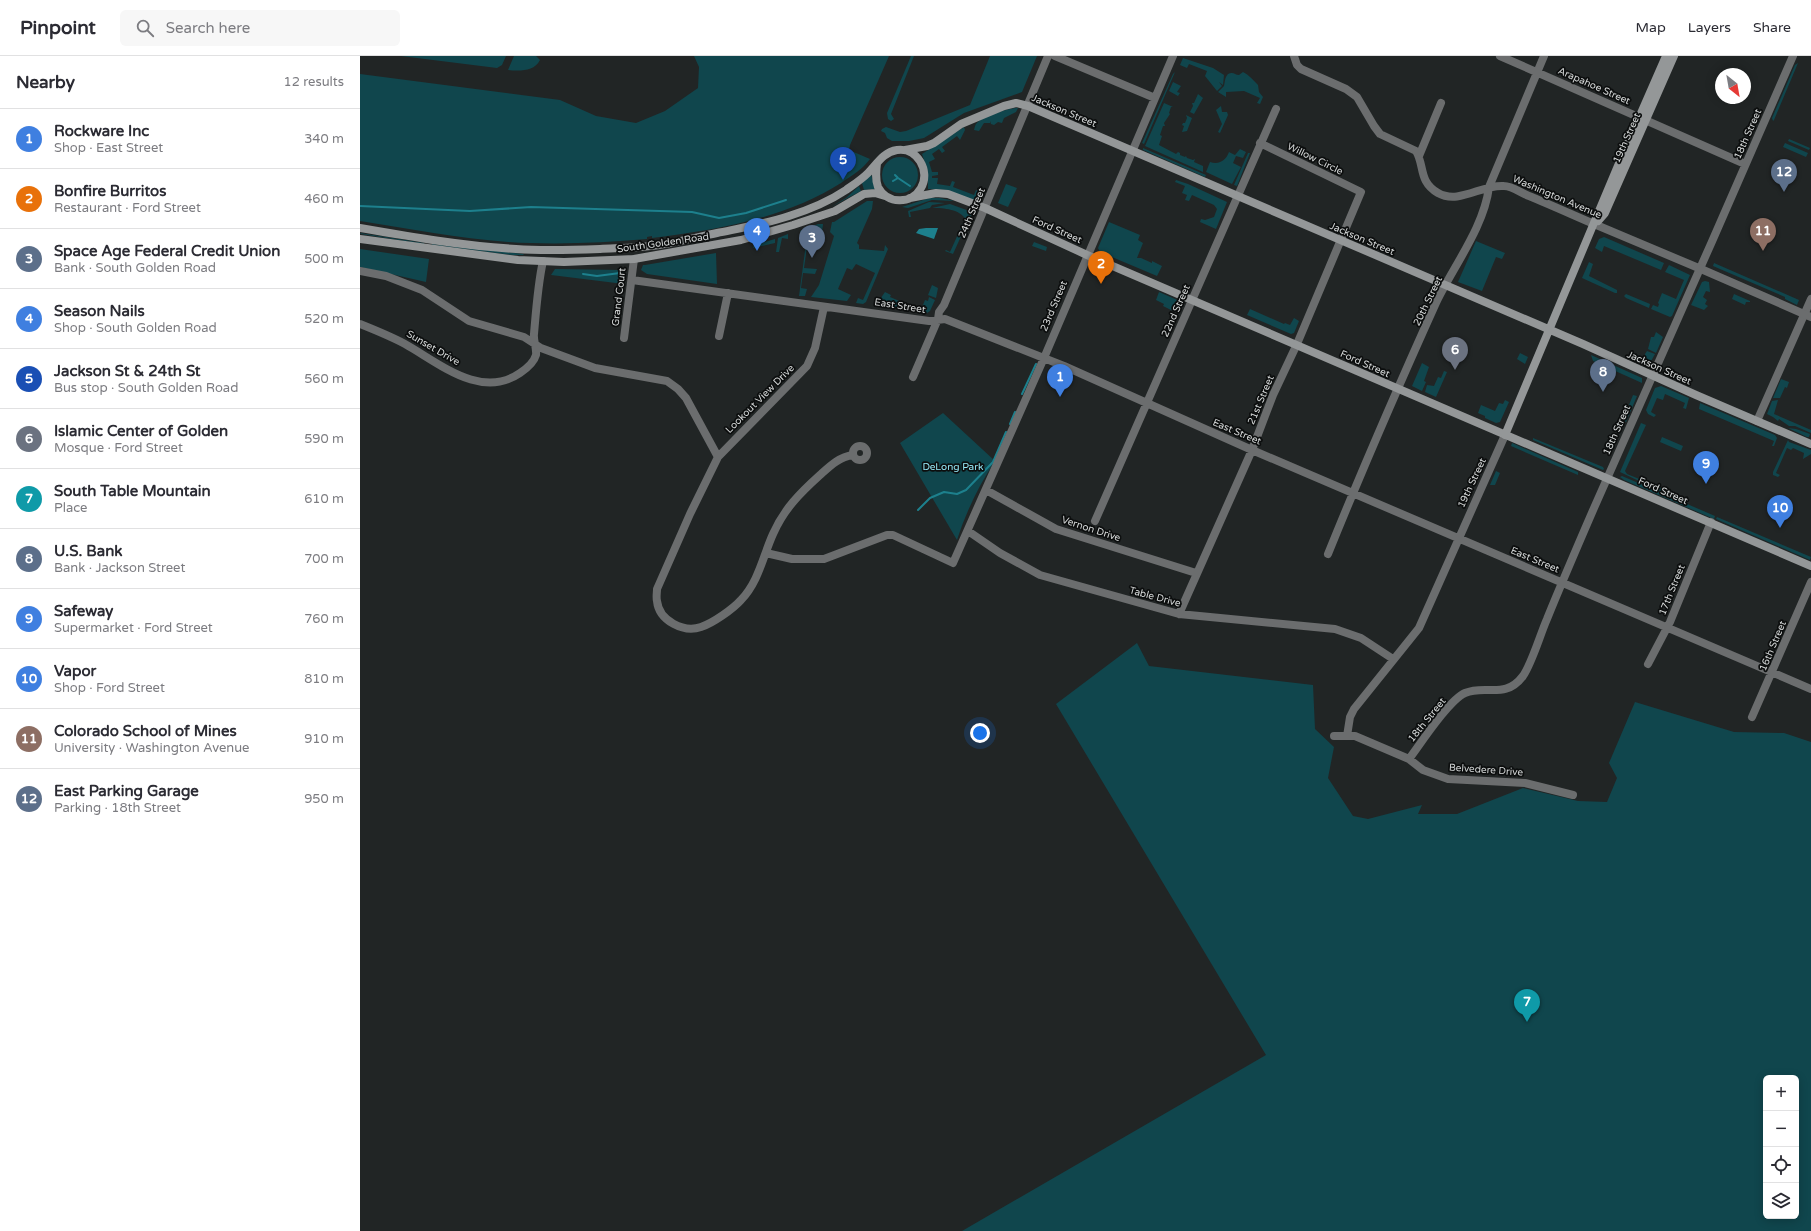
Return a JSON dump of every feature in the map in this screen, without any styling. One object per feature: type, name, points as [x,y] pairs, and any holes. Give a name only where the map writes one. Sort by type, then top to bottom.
[{"type":"main road","name":"19th Street","points":[[1505,435],[1594,224],[1605,213],[1666,56]]},
{"type":"main road","name":"19th Street","points":[[1642,119],[1674,56]]},
{"type":"main road","name":"Jackson Street","points":[[905,150],[927,146],[961,124],[1004,106],[1016,103],[1028,106],[1550,330],[1811,444]]},
{"type":"main road","points":[[905,150],[920,160],[925,174],[921,189],[910,198],[898,201],[888,197],[878,187],[876,178],[877,163],[881,158],[890,152],[905,150]]},
{"type":"main road","name":"South Golden Road","points":[[360,228],[486,247],[546,250],[633,248],[659,245],[750,227],[794,214],[820,204],[846,190],[867,174],[877,163]]},
{"type":"main road","name":"South Golden Road","points":[[360,239],[476,255],[543,261],[634,259],[703,248],[769,232],[835,210],[864,194],[875,193],[888,197]]},
{"type":"main road","name":"Ford Street","points":[[910,198],[936,193],[948,194],[985,208],[1087,254],[1811,566]]},
{"type":"main road","points":[[633,248],[634,259]]},
{"type":"main road","points":[[543,261],[546,250]]},
{"type":"street","name":"24th Street","points":[[913,377],[938,319],[939,312],[944,305],[1048,56]]},
{"type":"street","points":[[1055,56],[1155,98]]},
{"type":"street","name":"23rd Street","points":[[766,553],[792,559],[824,559],[887,535],[894,535],[953,563],[1044,358],[1087,254],[1173,56]]},
{"type":"street","name":"Arapahoe Street","points":[[1500,56],[1745,164]]},
{"type":"street","name":"20th Street","points":[[1328,554],[1436,304],[1472,236],[1488,197],[1489,187],[1544,56]]},
{"type":"street","name":"18th Street","points":[[1409,759],[1446,711],[1460,696],[1465,693],[1478,690],[1505,690],[1520,680],[1526,671],[1562,582],[1701,269],[1790,57]]},
{"type":"street","points":[[1295,58],[1301,69],[1346,89],[1357,97],[1380,134],[1410,147],[1419,156],[1441,103]]},
{"type":"street","name":"22nd Street","points":[[1095,521],[1145,404],[1276,109]]},
{"type":"street","name":"Willow Circle","points":[[1260,144],[1361,192]]},
{"type":"street","name":"Washington Avenue","points":[[1419,156],[1421,170],[1426,182],[1439,194],[1458,197],[1489,187],[1506,186],[1808,316]]},
{"type":"street","name":"21st Street","points":[[1179,614],[1252,450],[1273,395],[1297,344],[1361,192]]},
{"type":"street","name":"Grand Court","points":[[624,338],[634,259]]},
{"type":"street","name":"Sunset Drive","points":[[360,324],[391,336],[455,373],[475,380],[495,384],[514,378],[531,363],[536,355],[533,336],[543,261]]},
{"type":"street","points":[[360,271],[386,276],[422,290],[468,321],[524,337],[541,348],[595,368],[667,381],[678,389],[686,398],[718,457]]},
{"type":"street","name":"East Street","points":[[632,280],[929,320],[945,318],[1044,358],[1145,404],[1811,689]]},
{"type":"street","points":[[719,336],[728,293]]},
{"type":"street","points":[[1757,421],[1808,316],[1811,299]]},
{"type":"street","name":"Lookout View Drive","points":[[824,306],[816,348],[807,366],[718,457],[664,572],[657,594],[657,602],[661,612],[669,621],[682,628],[700,627],[714,620],[741,600],[755,581],[772,535],[787,508],[833,463],[846,456],[853,455]]},
{"type":"street","name":"19th Street","points":[[1347,736],[1350,717],[1354,709],[1419,628],[1505,435]]},
{"type":"street","name":"Vernon Drive","points":[[986,490],[1056,529],[1196,573]]},
{"type":"street","name":"17th Street","points":[[1648,664],[1667,628],[1711,522]]},
{"type":"street","name":"Table Drive","points":[[968,531],[1000,553],[1040,575],[1179,614],[1335,629],[1361,638],[1393,659]]},
{"type":"street","name":"16th Street","points":[[1752,717],[1773,672],[1811,582]]},
{"type":"street","name":"Belvedere Drive","points":[[1334,736],[1355,736],[1409,759],[1423,770],[1448,779],[1525,783],[1573,795]]},
{"type":"green space","points":[[401,56],[506,56],[502,65],[497,68]]},
{"type":"green space","points":[[514,56],[536,56],[540,60],[530,69],[508,70]]},
{"type":"green space","points":[[694,56],[889,56],[849,150],[870,159],[860,169],[841,183],[820,195],[774,214],[750,221],[701,231],[652,238],[652,236],[647,237],[647,239],[578,243],[508,242],[452,236],[360,221],[360,74],[560,100],[596,116],[636,123],[665,111],[698,88],[699,67]]},
{"type":"green space","points":[[911,56],[914,56],[891,114],[894,119],[891,121],[888,119],[887,113]]},
{"type":"green space","points":[[990,56],[1037,56],[1022,92],[964,113],[924,138],[909,141],[892,141],[887,138],[885,133],[881,131],[886,127],[900,132],[906,131],[970,105]]},
{"type":"green space","points":[[1183,58],[1213,68],[1224,75],[1223,85],[1219,82],[1222,86],[1217,91],[1205,76],[1207,71],[1189,64],[1187,68],[1180,65]]},
{"type":"green space","points":[[1798,63],[1773,121],[1772,118],[1795,65]]},
{"type":"green space","points":[[1175,72],[1144,144],[1142,143]]},
{"type":"green space","points":[[1243,72],[1258,85],[1259,92],[1263,97],[1260,104],[1257,103],[1260,98],[1244,91],[1226,92],[1226,97],[1218,92],[1224,86],[1228,74],[1232,73],[1239,75]]},
{"type":"green space","points":[[1173,82],[1181,86],[1177,92],[1180,93],[1178,96],[1169,91]]},
{"type":"green space","points":[[1198,94],[1203,98],[1194,114],[1190,112],[1193,106],[1192,103],[1194,103]]},
{"type":"green space","points":[[1164,103],[1173,107],[1171,107],[1170,114],[1164,123],[1165,126],[1163,126],[1160,135],[1162,136],[1159,145],[1176,154],[1178,152],[1180,155],[1186,156],[1187,158],[1193,160],[1195,159],[1194,162],[1203,166],[1203,172],[1145,146]]},
{"type":"green space","points":[[1221,106],[1222,112],[1227,112],[1228,115],[1220,133],[1218,132],[1222,124],[1216,110]]},
{"type":"green space","points":[[1018,108],[1016,112],[1004,118],[1002,123],[998,122],[994,125],[991,124],[990,121],[990,123],[984,123],[979,131],[974,130],[977,123],[986,117]]},
{"type":"green space","points":[[1186,115],[1192,118],[1187,131],[1182,132],[1184,126],[1182,125],[1185,123],[1187,118]]},
{"type":"green space","points":[[964,127],[965,130],[960,140],[957,136],[942,147],[945,151],[942,153],[939,149],[932,154],[935,159],[929,162],[932,172],[938,172],[938,175],[932,176],[932,178],[938,178],[937,184],[950,186],[952,181],[955,182],[953,187],[974,195],[976,190],[978,191],[976,195],[978,197],[975,201],[947,190],[928,189],[928,172],[922,154]]},
{"type":"green space","points":[[1789,139],[1810,148],[1809,150],[1788,141]]},
{"type":"green space","points":[[1785,143],[1808,153],[1806,157],[1783,147]]},
{"type":"green space","points":[[1143,148],[1206,175],[1205,177],[1143,150]]},
{"type":"green space","points":[[1240,149],[1246,152],[1243,158],[1236,156],[1233,163],[1241,167],[1232,184],[1206,172],[1210,162],[1220,162],[1229,152],[1235,155]]},
{"type":"green space","points":[[1248,153],[1250,153],[1237,186],[1234,185]]},
{"type":"green space","points":[[904,157],[913,162],[917,168],[917,182],[913,188],[904,193],[896,193],[887,188],[883,182],[882,171],[887,162],[893,158]]},
{"type":"green space","points":[[871,174],[875,189],[864,190],[862,183]]},
{"type":"green space","points":[[1176,180],[1227,202],[1216,229],[1200,222],[1201,219],[1205,220],[1214,217],[1217,209],[1214,205],[1192,195],[1189,201],[1185,200],[1187,195],[1182,193],[1185,186],[1175,182]]},
{"type":"green space","points":[[1006,184],[1017,188],[1008,207],[998,203]]},
{"type":"green space","points":[[859,186],[861,191],[831,207],[846,198]]},
{"type":"green space","points":[[929,198],[940,198],[955,201],[932,200],[908,208],[902,207]]},
{"type":"green space","points":[[867,201],[873,201],[872,209],[857,243],[859,245],[859,249],[884,251],[885,245],[888,249],[866,302],[863,304],[856,303],[858,298],[863,300],[875,273],[856,264],[852,270],[847,268],[838,289],[851,295],[847,301],[811,297],[819,285],[834,236],[830,232],[832,222]]},
{"type":"green space","points":[[929,202],[945,203],[932,205],[930,208],[910,212],[911,217],[909,217],[908,211]]},
{"type":"green space","points":[[950,204],[972,212],[970,220],[966,220],[956,211],[942,208],[932,208]]},
{"type":"green space","points":[[964,221],[967,223],[953,254],[945,251],[950,252]]},
{"type":"green space","points":[[1109,222],[1140,235],[1138,240],[1143,243],[1137,258],[1141,258],[1152,263],[1152,261],[1162,266],[1157,276],[1100,252],[1098,248]]},
{"type":"green space","points":[[818,224],[823,224],[822,233],[820,235],[810,234],[808,245],[812,246],[807,247],[804,268],[817,269],[815,274],[803,273],[801,288],[807,289],[805,296],[799,296],[807,236],[802,235],[800,231]]},
{"type":"green space","points":[[360,233],[424,243],[424,244],[361,234]]},
{"type":"green space","points":[[788,234],[788,239],[782,238],[779,252],[776,252],[778,238]]},
{"type":"green space","points":[[1604,237],[1664,263],[1661,270],[1604,246],[1602,252],[1595,248],[1599,239]]},
{"type":"green space","points":[[775,239],[775,243],[753,248],[754,245]]},
{"type":"green space","points":[[1476,241],[1505,253],[1502,259],[1496,257],[1482,291],[1458,282]]},
{"type":"green space","points":[[1034,242],[1047,247],[1046,251],[1032,246]]},
{"type":"green space","points":[[432,244],[523,254],[524,255],[513,255]]},
{"type":"green space","points":[[360,249],[429,259],[426,282],[360,267]]},
{"type":"green space","points":[[716,253],[717,284],[647,274],[641,270],[643,265]]},
{"type":"green space","points":[[1589,262],[1593,264],[1589,276],[1617,290],[1617,293],[1582,278]]},
{"type":"green space","points":[[1714,263],[1799,300],[1797,305],[1785,299],[1785,297],[1713,266]]},
{"type":"green space","points":[[1669,265],[1690,275],[1672,316],[1670,317],[1651,309],[1653,305],[1658,307],[1662,293],[1676,299],[1684,280],[1665,272]]},
{"type":"green space","points":[[555,269],[622,270],[625,274],[624,284],[551,275]]},
{"type":"green space","points":[[1702,282],[1709,282],[1710,292],[1706,291],[1703,297],[1707,300],[1705,304],[1708,306],[1704,310],[1691,305]]},
{"type":"green space","points":[[932,285],[938,288],[936,298],[928,295]]},
{"type":"green space","points":[[885,292],[891,295],[890,297],[921,310],[925,300],[928,301],[929,297],[935,300],[930,311],[927,313],[876,305]]},
{"type":"green space","points":[[1159,292],[1182,302],[1183,306],[1173,311],[1163,306],[1164,304],[1156,300]]},
{"type":"green space","points":[[1626,294],[1650,304],[1649,308],[1626,298],[1624,296]]},
{"type":"green space","points":[[1734,294],[1750,302],[1746,302],[1745,305],[1732,299]]},
{"type":"green space","points":[[1250,309],[1284,324],[1290,325],[1294,318],[1299,321],[1294,333],[1291,334],[1247,315]]},
{"type":"green space","points":[[1656,332],[1663,337],[1656,353],[1648,349],[1651,337],[1654,337]]},
{"type":"green space","points":[[1647,351],[1655,354],[1650,363],[1646,363],[1645,354]]},
{"type":"green space","points":[[1520,353],[1528,357],[1525,364],[1517,359]]},
{"type":"green space","points":[[1591,355],[1642,378],[1642,383],[1593,361]]},
{"type":"green space","points":[[1422,363],[1429,367],[1424,381],[1426,382],[1422,391],[1412,386]]},
{"type":"green space","points":[[1444,371],[1447,372],[1436,397],[1425,392],[1427,385],[1434,386],[1438,377],[1441,378]]},
{"type":"green space","points":[[1781,379],[1789,382],[1787,388],[1785,387],[1780,398],[1773,398]]},
{"type":"green space","points":[[1661,386],[1689,398],[1686,409],[1683,408],[1685,403],[1665,394],[1663,400],[1657,398],[1651,412],[1656,415],[1654,417],[1648,414],[1646,410],[1655,388]]},
{"type":"green space","points":[[1633,395],[1637,396],[1626,422],[1623,420]]},
{"type":"green space","points":[[1505,400],[1509,402],[1500,422],[1496,423],[1478,413],[1481,405],[1495,411],[1499,403],[1503,404]]},
{"type":"green space","points":[[1778,400],[1774,414],[1811,430],[1811,433],[1795,426],[1789,426],[1779,419],[1778,421],[1767,414],[1772,401]]},
{"type":"green space","points":[[1700,403],[1775,435],[1777,438],[1774,446],[1772,446],[1774,441],[1699,409]]},
{"type":"green space","name":"DeLong Park","points":[[943,413],[995,461],[973,499],[957,540],[900,443]]},
{"type":"green space","points":[[1641,423],[1646,425],[1625,471],[1627,474],[1664,489],[1662,492],[1620,472]]},
{"type":"green space","points":[[1788,428],[1810,434],[1809,437],[1807,437]]},
{"type":"green space","points":[[1662,437],[1683,446],[1681,451],[1660,442]]},
{"type":"green space","points":[[1533,438],[1603,467],[1604,469],[1603,470],[1533,440]]},
{"type":"green space","points":[[1788,440],[1789,442],[1811,450],[1811,454],[1803,459],[1804,453],[1793,448],[1791,450],[1787,448],[1776,473],[1780,475],[1778,477],[1773,475],[1773,472]]},
{"type":"green space","points":[[1512,443],[1578,472],[1578,475],[1511,446]]},
{"type":"green space","points":[[1496,471],[1500,473],[1495,485],[1490,485]]},
{"type":"green space","points":[[1622,476],[1715,516],[1714,519],[1624,480],[1620,477]]},
{"type":"green space","points":[[1717,517],[1811,557],[1810,560],[1716,519]]},
{"type":"green space","points":[[1137,643],[1149,666],[1313,685],[1315,729],[1334,747],[1328,778],[1353,816],[1368,819],[1422,805],[1418,814],[1457,814],[1523,788],[1578,801],[1607,802],[1617,778],[1609,763],[1635,702],[1734,732],[1784,733],[1811,742],[1811,1231],[962,1231],[1266,1055],[1056,704]]},
{"type":"shaded area","points":[[938,228],[934,239],[916,233],[919,229]]},
{"type":"waterway","points":[[895,175],[910,186]]},
{"type":"waterway","points":[[893,181],[898,178]]},
{"type":"waterway","points":[[360,206],[470,211],[531,207],[692,212],[719,218],[746,213],[786,200]]},
{"type":"waterway","points":[[583,274],[597,276],[620,273]]},
{"type":"waterway","points":[[1022,394],[1036,364]]},
{"type":"waterway","points":[[1010,424],[1015,412]]},
{"type":"waterway","points":[[918,510],[930,498],[944,492],[957,494],[966,490],[993,462],[1006,432]]},
{"type":"place","name":"Jackson St & 24th St","points":[[843,180]]},
{"type":"place","name":"East Parking Garage","points":[[1784,192]]},
{"type":"place","name":"Season Nails","points":[[757,251]]},
{"type":"place","name":"Colorado School of Mines","points":[[1763,251]]},
{"type":"place","name":"Space Age Federal Credit Union","points":[[812,258]]},
{"type":"place","name":"Bonfire Burritos","points":[[1101,284]]},
{"type":"place","name":"Islamic Center of Golden","points":[[1455,370]]},
{"type":"place","name":"U.S. Bank","points":[[1603,392]]},
{"type":"place","name":"Rockware Inc","points":[[1060,397]]},
{"type":"place","name":"Safeway","points":[[1706,484]]},
{"type":"place","name":"Vapor","points":[[1780,528]]},
{"type":"place","name":"South Table Mountain","points":[[1527,1022]]}]
